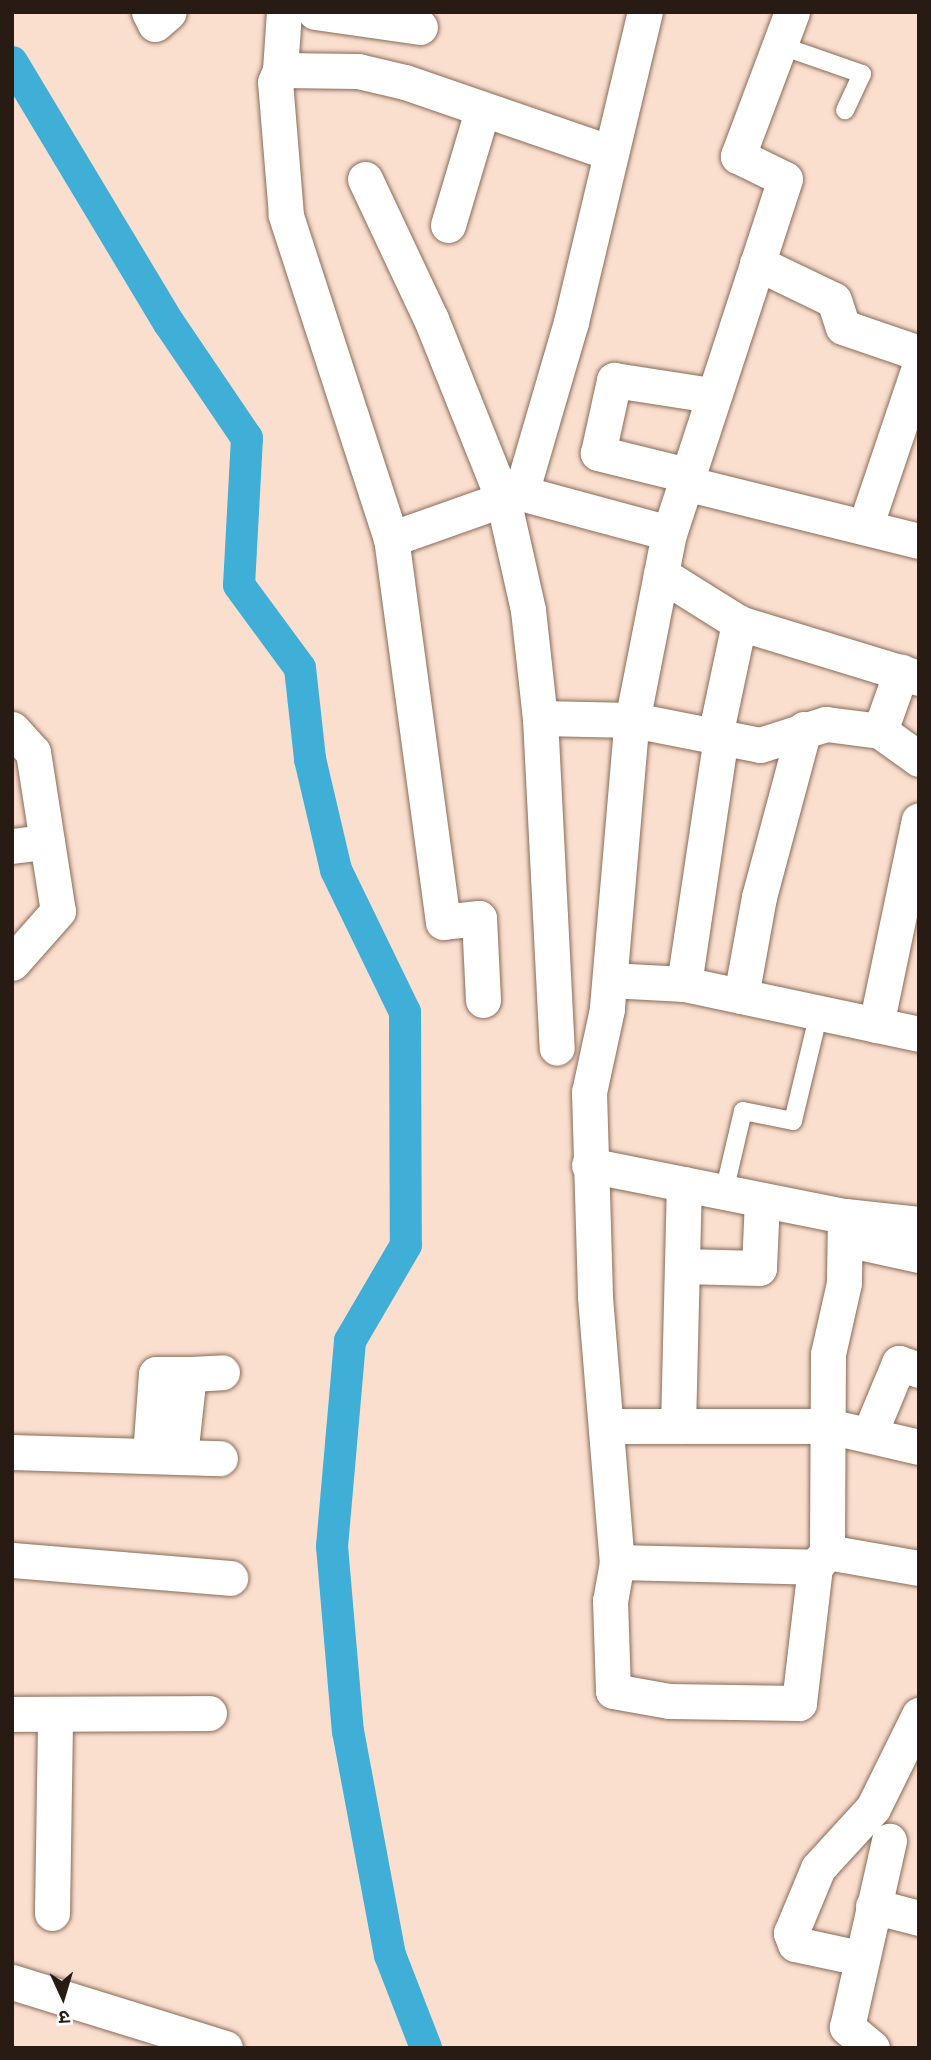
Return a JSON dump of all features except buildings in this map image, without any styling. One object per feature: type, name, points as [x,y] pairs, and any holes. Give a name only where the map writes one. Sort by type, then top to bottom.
[{"type":"street","points":[[149,12],[155,24],[169,12]]},
{"type":"street","points":[[284,12],[280,70],[275,82],[286,215],[391,539],[443,922],[479,918],[483,1000]]},
{"type":"street","points":[[315,12],[422,20],[405,82]]},
{"type":"street","points":[[792,12],[738,156],[785,179],[711,395],[669,533],[633,720],[610,980],[589,1092],[589,1165],[617,1562],[610,1600],[613,1691],[669,1701],[799,1703],[821,1559],[828,1426],[828,1354],[840,1312],[845,1228]]},
{"type":"street","points":[[512,496],[571,322],[608,152],[644,13]]},
{"type":"street","points":[[280,70],[358,71],[405,82],[482,111],[608,152]]},
{"type":"street","points":[[448,225],[482,111]]},
{"type":"street","points":[[365,179],[512,496],[540,718],[557,1048]]},
{"type":"street","points":[[757,263],[834,300],[843,327],[919,353]]},
{"type":"street","points":[[866,524],[919,367]]},
{"type":"street","points":[[711,395],[614,380],[597,453],[686,479],[866,524],[919,541]]},
{"type":"street","points":[[391,539],[512,496],[669,533]]},
{"type":"street","points":[[661,575],[739,623],[910,675],[880,731]]},
{"type":"street","points":[[684,984],[718,737],[739,623]]},
{"type":"street","points":[[540,718],[633,720],[718,737],[775,744],[804,729],[826,724],[880,731],[919,759]]},
{"type":"street","points":[[12,729],[33,752],[58,911],[12,963]]},
{"type":"street","points":[[741,996],[759,897],[804,729]]},
{"type":"street","points":[[876,1025],[919,820]]},
{"type":"street","points":[[12,846],[47,842]]},
{"type":"street","points":[[610,980],[684,984],[919,1034]]},
{"type":"street","points":[[589,1165],[762,1200],[919,1255]]},
{"type":"street","points":[[678,1426],[684,1184]]},
{"type":"street","points":[[682,1266],[760,1268],[762,1200]]},
{"type":"street","points":[[845,1228],[919,1224]]},
{"type":"street","points":[[869,1435],[899,1363],[919,1370]]},
{"type":"street","points":[[165,1455],[206,1373]]},
{"type":"street","points":[[606,1426],[828,1426],[919,1447]]},
{"type":"street","points":[[12,1452],[220,1458]]},
{"type":"street","points":[[617,1562],[821,1559],[918,1564]]},
{"type":"street","points":[[12,1560],[230,1578]]},
{"type":"street","points":[[12,1714],[55,1716],[209,1713]]},
{"type":"street","points":[[860,1958],[795,1944],[791,1933],[818,1867],[873,1808],[908,1760],[919,1715]]},
{"type":"street","points":[[52,1913],[55,1716]]},
{"type":"street","points":[[855,1825],[904,1844],[873,1906],[847,2027],[852,2038],[872,2048]]},
{"type":"street","points":[[873,1906],[919,1918]]},
{"type":"street","points":[[12,1982],[225,2048]]},
{"type":"lane","points":[[779,45],[862,74],[845,110]]},
{"type":"lane","points":[[724,1192],[743,1111],[793,1121],[819,1013]]},
{"type":"waterway","points":[[12,62],[169,323],[247,438],[239,585],[300,668],[310,759],[336,870],[405,1012],[406,1245],[350,1341],[332,1546],[348,1731],[390,1955],[426,2048]]}]
